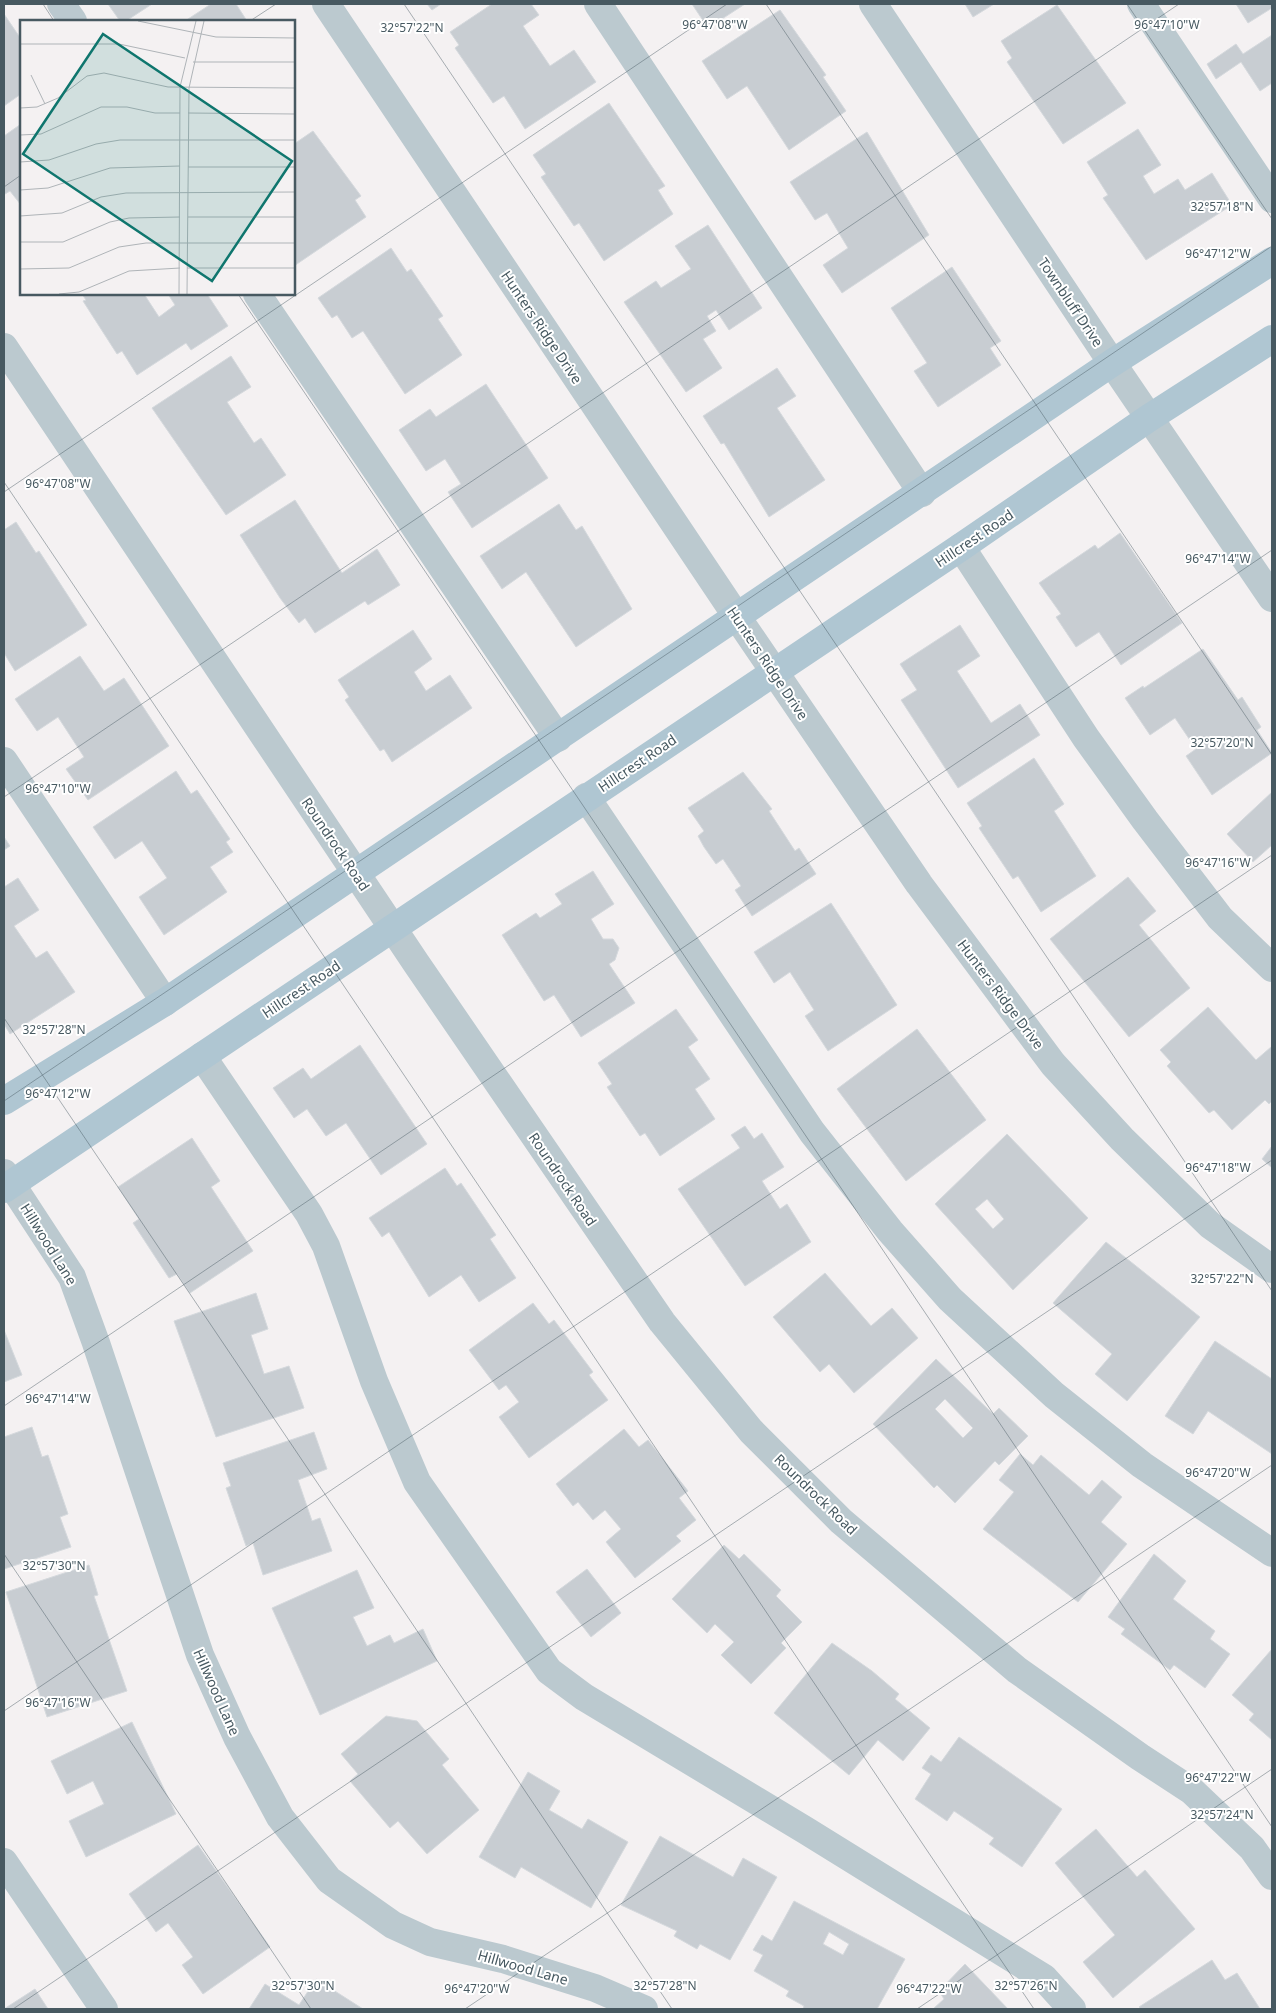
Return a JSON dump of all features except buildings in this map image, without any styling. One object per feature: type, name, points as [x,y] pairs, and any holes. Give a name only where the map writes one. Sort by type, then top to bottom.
[{"type":"main road","points":[[4,1101],[165,1002],[1112,363],[1272,260]]},
{"type":"main road","name":"Hillcrest Road","points":[[6,1182],[202,1056],[774,671],[961,548],[1149,418],[1272,338]]},
{"type":"street","points":[[61,4],[72,20]]},
{"type":"street","name":"Hunters Ridge Drive","points":[[326,4],[737,617],[919,884],[1053,1064],[1122,1139],[1210,1225],[1272,1269]]},
{"type":"street","points":[[598,4],[922,492]]},
{"type":"street","name":"Townbluff Drive","points":[[872,4],[1272,598]]},
{"type":"street","points":[[1141,4],[1272,199]]},
{"type":"street","points":[[258,295],[558,738]]},
{"type":"street","name":"Roundrock Road","points":[[4,347],[392,928],[662,1322],[751,1431],[840,1521],[1018,1670],[1140,1757],[1192,1791],[1252,1848],[1272,1876]]},
{"type":"street","points":[[961,548],[1086,738],[1145,820],[1220,918],[1272,968]]},
{"type":"street","points":[[4,762],[165,1002]]},
{"type":"street","points":[[586,797],[812,1132],[890,1231],[950,1299],[1054,1395],[1112,1442],[1272,1553]]},
{"type":"street","points":[[202,1056],[309,1214],[326,1246],[374,1381],[417,1482],[549,1670],[584,1697],[814,1835],[1044,1978],[1072,2009]]},
{"type":"street","name":"Hillwood Lane","points":[[6,1182],[72,1277],[200,1655],[237,1737],[280,1817],[329,1880],[392,1925],[430,1942],[503,1959],[595,1988],[644,2009]]},
{"type":"street","points":[[4,1862],[104,2009]]}]
